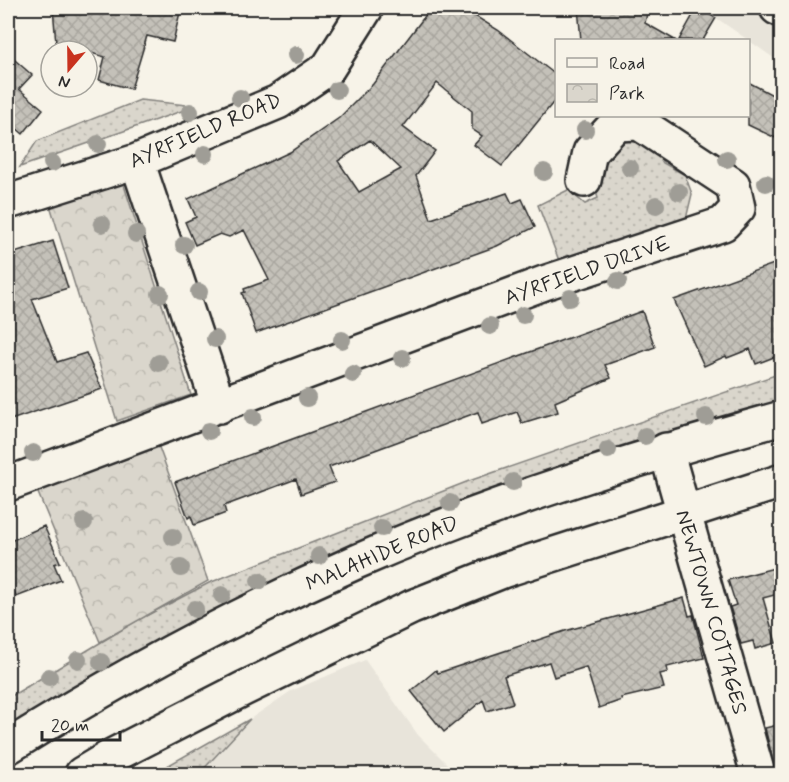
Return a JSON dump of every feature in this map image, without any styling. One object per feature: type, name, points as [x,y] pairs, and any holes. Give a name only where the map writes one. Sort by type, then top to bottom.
[{"type":"street","name":"AYRFIELD ROAD","points":[[8,202],[137,161],[278,102],[328,68],[366,8]]},
{"type":"street","points":[[777,8],[782,10]]},
{"type":"street","name":"AYRFIELD DRIVE","points":[[8,484],[544,283],[723,224],[738,208],[733,185],[639,123],[616,124],[590,152],[584,180]]},
{"type":"street","points":[[137,161],[219,406]]},
{"type":"street","name":"MALAHIDE ROAD","points":[[8,747],[89,696],[211,630],[357,561],[471,516],[666,450],[782,418]]},
{"type":"street","name":"NEWTOWN COTTAGES","points":[[666,450],[758,774]]},
{"type":"street","points":[[82,774],[112,756],[243,689],[422,603],[505,570],[782,481]]},
{"type":"street","points":[[113,774],[170,740],[243,689]]},
{"type":"shaded area","points":[[702,8],[781,8],[781,63],[750,41],[750,39],[747,39]]},
{"type":"shaded area","points":[[365,660],[418,735],[457,774],[199,774],[250,719],[291,691]]},
{"type":"green space","points":[[140,100],[196,106],[20,167],[37,141]]},
{"type":"green space","points":[[634,140],[652,145],[663,163],[685,175],[692,194],[686,219],[561,266],[538,205],[568,190],[585,204],[598,198],[591,177],[598,163],[619,144]]},
{"type":"green space","points":[[123,182],[191,395],[117,421],[49,202]]},
{"type":"green space","points":[[781,373],[781,417],[471,515],[8,746],[8,698],[138,620],[209,583],[469,481]]},
{"type":"green space","points":[[153,431],[208,581],[100,642],[31,476]]},
{"type":"green space","points":[[250,719],[199,774],[153,774]]},
{"type":"building","points":[[53,8],[181,8],[173,42],[147,36],[131,89],[99,80],[105,57],[99,55],[99,39],[56,39]]},
{"type":"building","points":[[431,8],[462,8],[498,30],[555,74],[555,100],[502,166],[474,145],[482,136],[472,129],[472,111],[437,83],[403,127],[435,151],[416,176],[431,219],[507,193],[512,203],[522,199],[535,227],[497,246],[256,333],[242,293],[245,292],[244,289],[269,280],[244,230],[229,237],[220,234],[195,245],[185,222],[196,217],[188,199],[290,152],[339,118],[373,84]],"holes":[[[370,140],[401,169],[359,192],[338,161]]]},
{"type":"building","points":[[578,8],[648,8],[645,23],[673,39],[581,39]]},
{"type":"building","points":[[697,8],[716,18],[704,39],[680,39]]},
{"type":"building","points":[[8,54],[32,75],[19,89],[43,109],[23,134],[8,121]]},
{"type":"building","points":[[750,83],[782,100],[782,141],[748,125]]},
{"type":"building","points":[[53,241],[68,288],[32,299],[57,362],[86,353],[102,389],[8,421],[8,255]]},
{"type":"building","points":[[782,261],[782,354],[756,364],[750,349],[704,366],[674,300]]},
{"type":"building","points":[[642,311],[655,347],[605,365],[611,378],[555,402],[558,412],[522,423],[517,412],[482,424],[478,412],[329,467],[335,482],[301,494],[296,479],[224,506],[226,513],[194,525],[191,516],[188,518],[175,482]]},
{"type":"building","points":[[44,526],[60,562],[54,564],[61,580],[16,597],[8,576],[8,542]]},
{"type":"building","points":[[782,566],[782,593],[763,598],[776,643],[755,649],[753,641],[741,644],[730,607],[736,605],[728,580]]},
{"type":"building","points":[[684,598],[689,616],[693,615],[704,658],[667,667],[668,672],[660,674],[664,688],[621,698],[622,700],[599,708],[586,667],[554,677],[549,662],[504,676],[513,703],[487,711],[483,700],[444,732],[411,691],[436,670],[438,673],[565,631]]},
{"type":"building","points":[[782,724],[782,774],[776,774],[765,728]]}]
